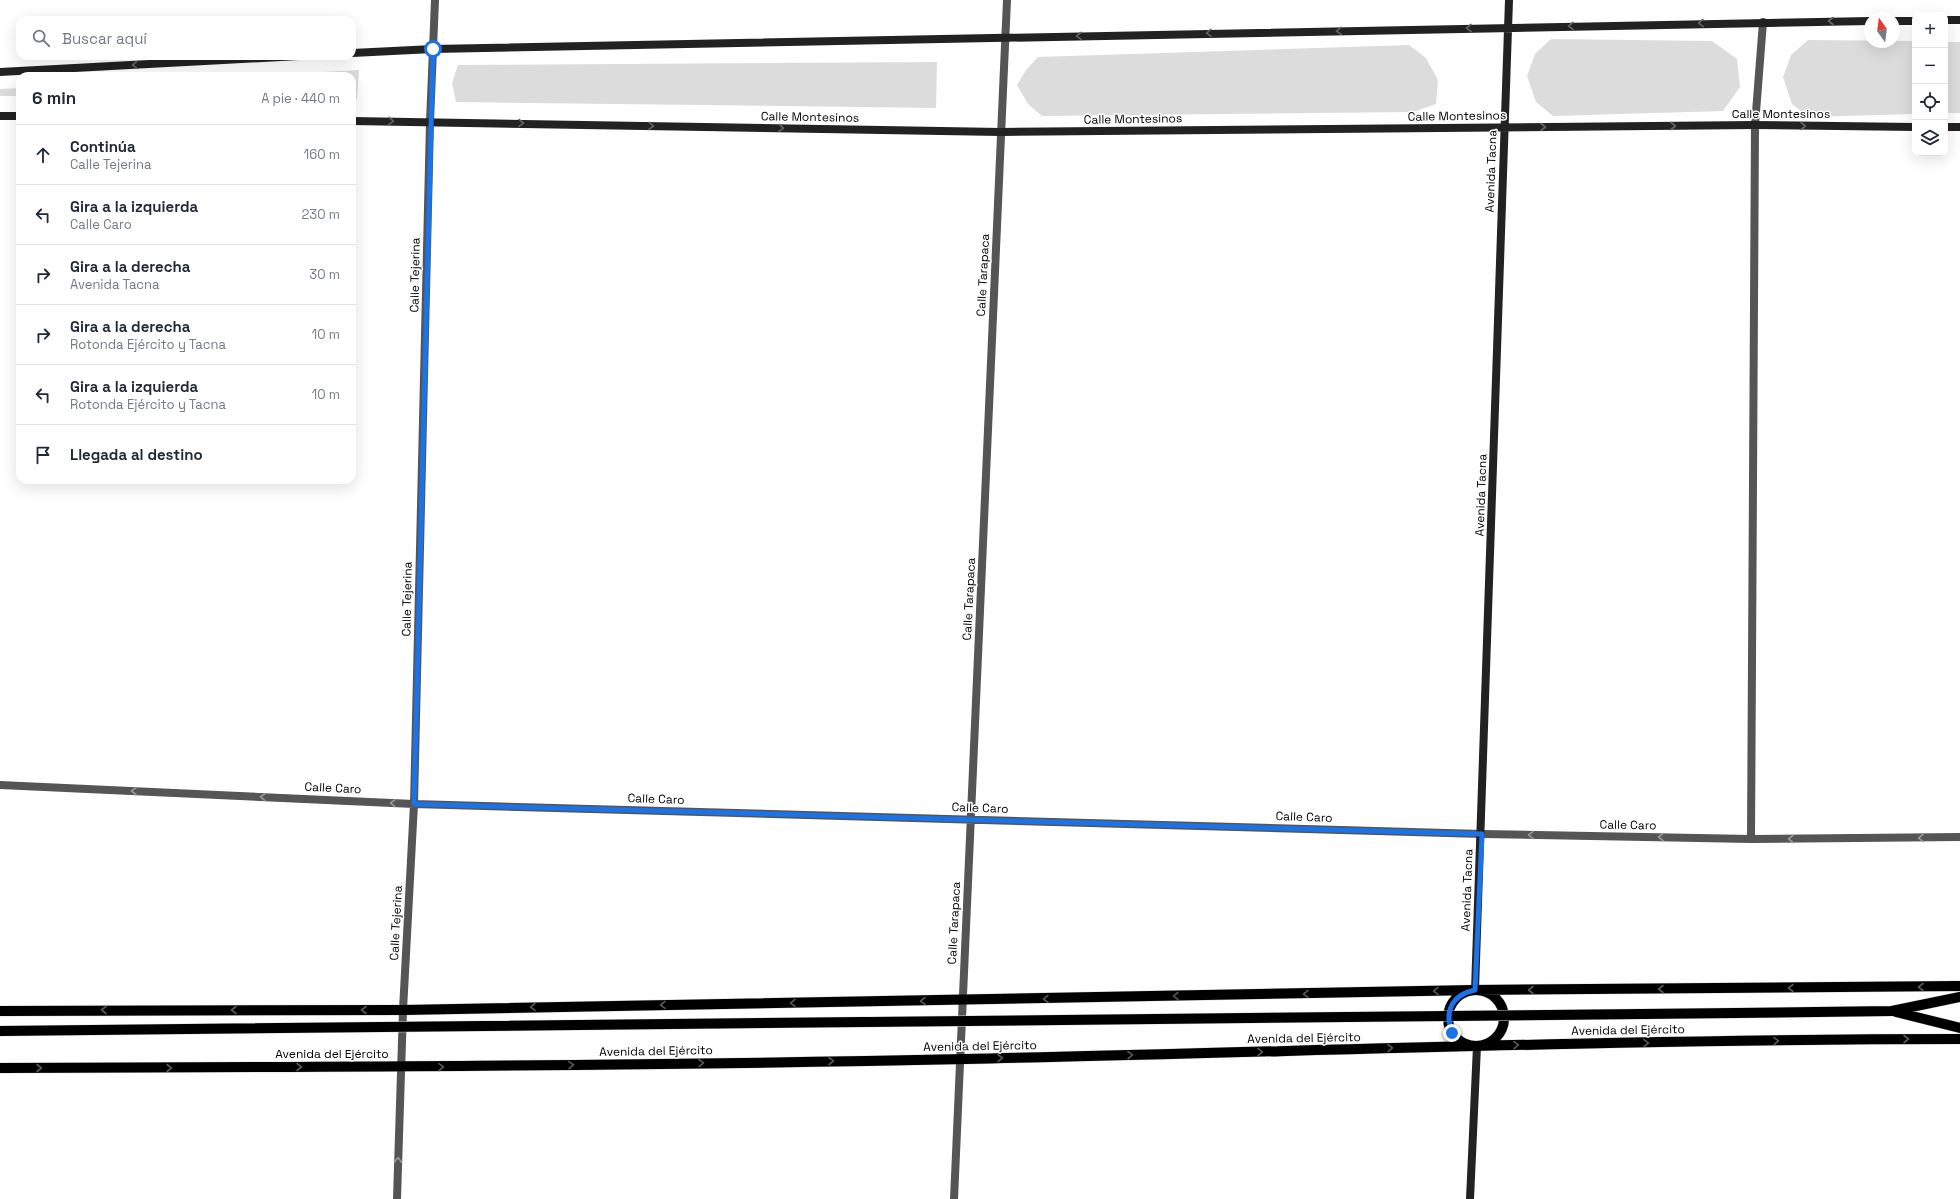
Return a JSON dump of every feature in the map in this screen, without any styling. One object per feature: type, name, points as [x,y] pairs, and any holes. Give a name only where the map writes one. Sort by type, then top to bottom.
[{"type":"main road","points":[[0,1011],[403,1010],[1475,990],[1960,986]]},
{"type":"main road","points":[[1475,990],[1492,995],[1498,1001],[1504,1018],[1500,1034],[1494,1040],[1477,1046],[1467,1045],[1452,1033],[1448,1014],[1452,1005],[1458,998],[1466,992],[1475,990]]},
{"type":"main road","points":[[0,1031],[1892,1011],[1960,997]]},
{"type":"main road","points":[[1892,1011],[1960,1028]]},
{"type":"main road","name":"Avenida del Ejército","points":[[0,1068],[402,1067],[961,1059],[1477,1046],[1854,1039],[1960,1039]]},
{"type":"street","name":"Calle Tejerina","points":[[397,1199],[403,1010],[414,804],[430,122],[435,0]]},
{"type":"street","name":"Calle Tarapaca","points":[[954,1199],[1007,0]]},
{"type":"street","name":"Avenida Tacna","points":[[1475,990],[1482,834],[1509,0]]},
{"type":"street","points":[[1948,20],[1960,20]]},
{"type":"street","points":[[356,53],[433,49],[1864,21]]},
{"type":"street","points":[[1900,21],[1912,21]]},
{"type":"street","points":[[1752,839],[1755,125],[1763,22]]},
{"type":"street","points":[[0,72],[225,60]]},
{"type":"street","points":[[0,116],[16,116]]},
{"type":"street","name":"Calle Montesinos","points":[[356,121],[1001,132],[1755,125],[1912,126]]},
{"type":"street","points":[[1948,127],[1960,127]]},
{"type":"street","name":"Calle Caro","points":[[0,785],[414,804],[1482,834],[1752,839],[1960,837]]},
{"type":"street","points":[[1470,1199],[1477,1046]]},
{"type":"shaded area","points":[[1551,39],[1712,41],[1737,59],[1740,87],[1723,111],[1553,116],[1536,102],[1527,76],[1535,54]]},
{"type":"shaded area","points":[[1808,40],[1864,41],[1864,48],[1900,48],[1900,41],[1912,41],[1912,114],[1809,117],[1792,104],[1783,77],[1791,55]]},
{"type":"shaded area","points":[[1948,42],[1960,42],[1960,113],[1948,113]]},
{"type":"shaded area","points":[[1409,45],[1426,58],[1438,80],[1436,104],[1413,112],[1042,116],[1028,104],[1017,85],[1026,70],[1038,57]]},
{"type":"shaded area","points":[[937,62],[936,108],[456,102],[452,83],[458,65]]},
{"type":"shaded area","points":[[359,70],[357,99],[356,72],[322,72]]},
{"type":"shaded area","points":[[16,88],[16,96],[0,96],[0,89]]},
{"type":"route","points":[[433,49],[414,804],[1482,834],[1475,990],[1466,992],[1452,1005],[1448,1014],[1452,1033]]}]
